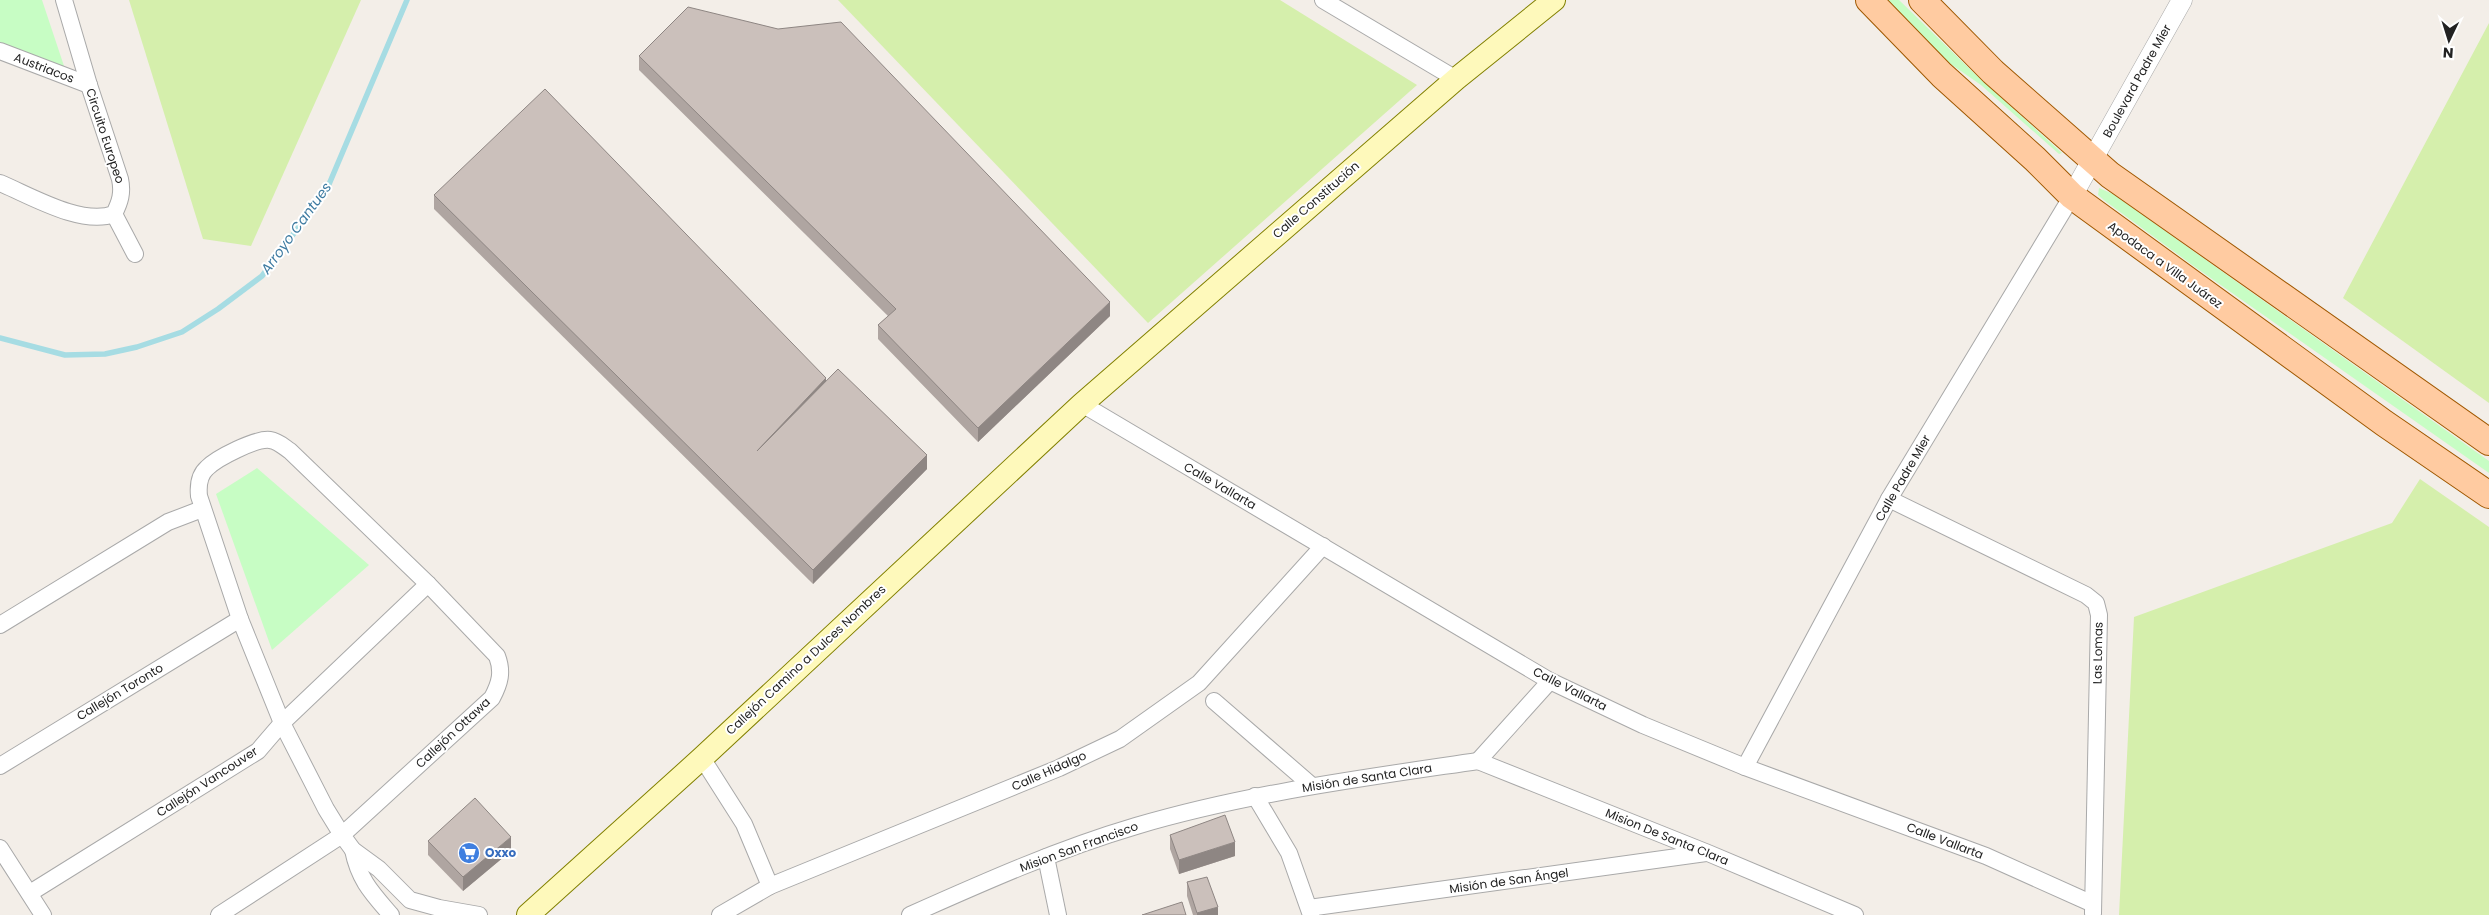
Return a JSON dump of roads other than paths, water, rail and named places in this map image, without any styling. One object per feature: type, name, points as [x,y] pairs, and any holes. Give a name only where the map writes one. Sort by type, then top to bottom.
[{"type":"main road","name":"Calle Constitución","points":[[1082,404],[1456,79],[1554,0]]},
{"type":"main road","name":"Apodaca a Villa Juárez","points":[[1869,0],[1942,75],[2036,159],[2072,196],[2384,423],[2489,496]]},
{"type":"main road","points":[[1922,0],[1993,72],[2092,161],[2489,442]]},
{"type":"main road","name":"Callejón Camino a Dulces Nombres","points":[[528,915],[702,758],[1082,404]]},
{"type":"street","name":"Circuito Europeo","points":[[64,0],[89,85],[120,179],[122,190],[120,201],[114,214]]},
{"type":"street","points":[[1323,0],[1456,79]]},
{"type":"street","name":"Boulevard Padre Mier","points":[[2072,196],[2182,0]]},
{"type":"street","name":"Austriacos","points":[[0,51],[89,85]]},
{"type":"street","points":[[0,183],[69,212],[96,218],[114,214],[135,254]]},
{"type":"street","name":"Calle Padre Mier","points":[[1745,767],[1889,499],[2072,196]]},
{"type":"street","name":"Calle Vallarta","points":[[1082,404],[1550,681],[1643,725],[1745,767],[1986,856],[2093,910]]},
{"type":"street","name":"Callejón Ottawa","points":[[219,915],[342,835],[492,698],[498,688],[501,666],[497,656],[428,584],[290,451],[271,440],[253,442],[207,468],[201,476],[198,486],[202,509],[240,619],[282,722],[326,809],[342,835],[353,850]]},
{"type":"street","name":"Las Lomas","points":[[1889,499],[2086,595],[2096,603],[2099,615],[2093,910]]},
{"type":"street","points":[[0,625],[168,522],[202,509]]},
{"type":"street","name":"Calle Hidalgo","points":[[720,915],[770,886],[1059,768],[1120,739],[1199,683],[1323,546]]},
{"type":"street","name":"Callejón Vancouver","points":[[30,893],[258,751],[282,722],[428,584]]},
{"type":"street","name":"Callejón Toronto","points":[[0,766],[240,619]]},
{"type":"street","points":[[1478,761],[1550,681]]},
{"type":"street","points":[[1214,700],[1311,785]]},
{"type":"street","points":[[702,758],[744,824],[770,886]]},
{"type":"street","name":"Misión de Santa Clara","points":[[1255,796],[1311,785],[1478,761]]},
{"type":"street","name":"Mision De Santa Clara","points":[[1478,761],[1708,853],[1855,915]]},
{"type":"street","points":[[1255,796],[1289,853],[1310,911]]},
{"type":"street","name":"Mision San Francisco","points":[[910,915],[1046,857],[1134,826],[1255,796]]},
{"type":"street","points":[[0,848],[43,915]]},
{"type":"street","points":[[353,850],[356,867],[364,882],[393,915],[410,900]]},
{"type":"street","points":[[353,850],[379,868],[410,900],[439,908],[480,915]]},
{"type":"street","name":"Misión de San Ángel","points":[[1310,911],[1708,853]]},
{"type":"street","points":[[1046,857],[1058,915]]},
{"type":"waterway","name":"Arroyo Cantues","points":[[0,338],[65,355],[105,354],[137,347],[182,332],[218,309],[262,276],[327,189],[407,0]]},
{"type":"place","name":"Oxxo","points":[[469,853]]}]
